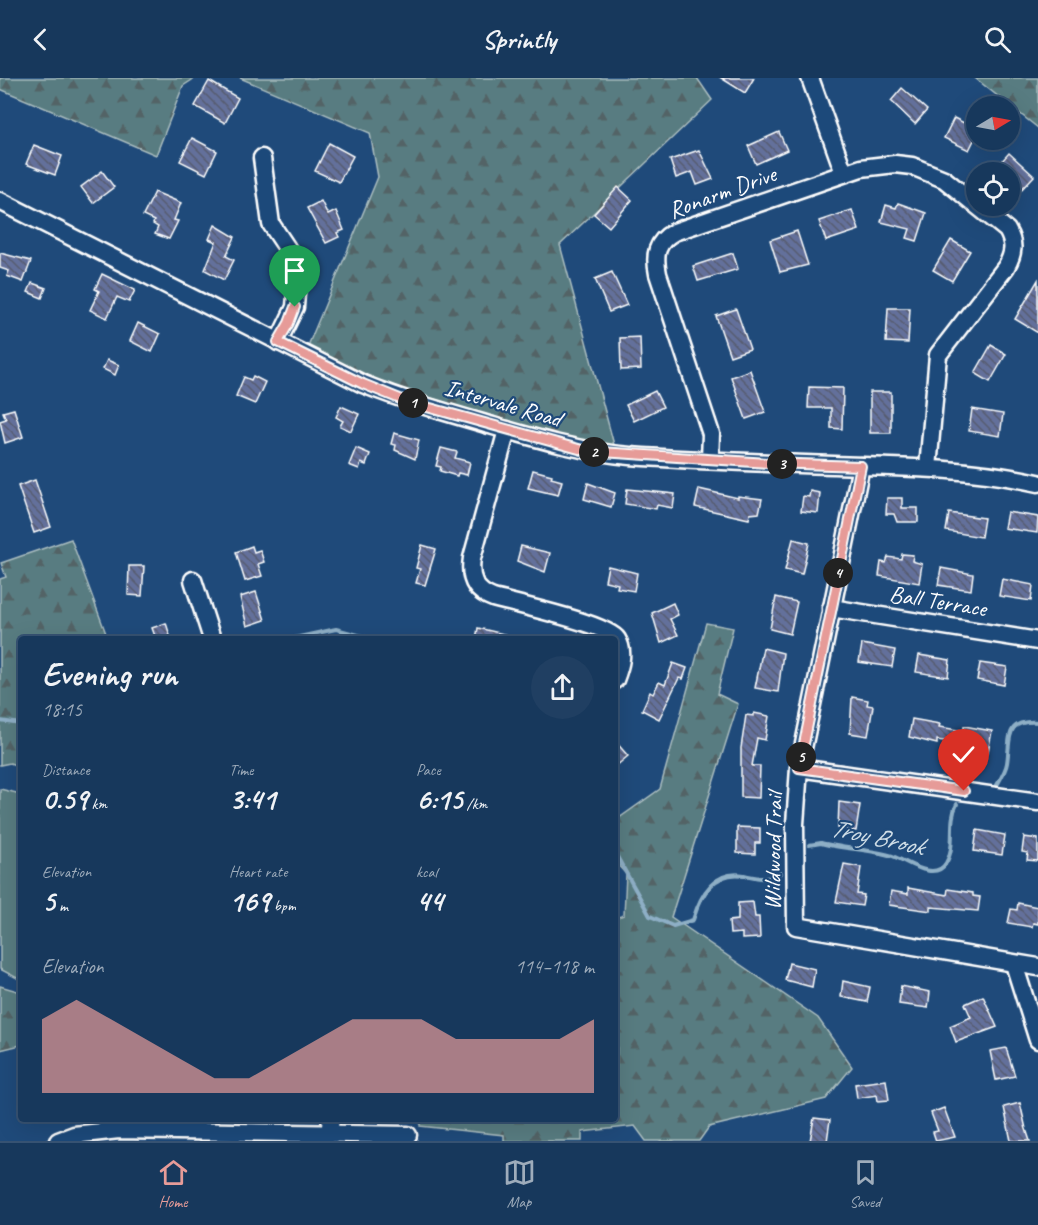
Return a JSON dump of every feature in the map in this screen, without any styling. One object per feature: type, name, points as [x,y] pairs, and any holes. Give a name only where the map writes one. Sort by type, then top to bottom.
[{"type":"street","points":[[810,78],[844,174]]},
{"type":"street","points":[[262,158],[268,214],[290,256],[297,281],[295,307],[278,342]]},
{"type":"street","name":"Ronarm Drive","points":[[710,460],[711,434],[658,274],[655,258],[657,250],[667,236],[674,232],[844,174],[874,165],[895,164],[928,171],[944,179],[1007,230],[1013,240],[1012,258],[938,355],[928,468]]},
{"type":"street","name":"Intervale Road","points":[[0,201],[129,264],[363,384],[405,401],[507,430],[586,451],[710,460],[928,468],[984,472],[1038,483]]},
{"type":"street","points":[[507,430],[472,558],[473,583],[485,595],[493,598],[593,626],[614,636]]},
{"type":"street","name":"Wildwood Trail","points":[[861,466],[799,768],[795,824],[796,926],[1038,967]]},
{"type":"street","points":[[193,580],[211,636]]},
{"type":"street","name":"Ball Terrace","points":[[831,608],[1038,641]]},
{"type":"street","points":[[618,641],[621,655],[618,668]]},
{"type":"street","points":[[799,768],[1038,802]]},
{"type":"street","points":[[1014,963],[1038,1040]]},
{"type":"street","points":[[58,1141],[74,1135],[119,1130],[330,1127],[408,1135]]},
{"type":"green space","points":[[0,78],[195,78],[183,86],[156,155],[0,89]]},
{"type":"green space","points":[[240,78],[697,78],[712,100],[560,245],[617,456],[303,358],[378,177],[370,133]]},
{"type":"green space","points":[[975,78],[1038,78],[1038,128],[1020,114],[1020,96],[998,96]]},
{"type":"green space","points":[[71,539],[107,636],[18,636],[18,766],[10,763],[0,765],[0,579],[6,577],[1,563]]},
{"type":"green space","points":[[706,623],[733,628],[717,694],[738,704],[671,917],[818,1018],[852,1067],[826,1099],[709,1127],[699,1141],[646,1141],[635,1126],[582,1132],[582,1141],[504,1141],[504,1135],[420,1126],[420,1122],[618,1122],[618,917],[624,915],[626,874],[618,865],[618,819],[660,789]]},
{"type":"green space","points":[[0,789],[18,793],[18,978],[0,969]]},
{"type":"green space","points":[[0,986],[18,991],[18,1046],[0,1050]]},
{"type":"building","points":[[721,78],[754,78],[745,93]]},
{"type":"building","points":[[209,81],[238,98],[225,123],[195,106]]},
{"type":"building","points":[[902,88],[927,110],[915,124],[891,101]]},
{"type":"building","points":[[954,118],[966,124],[966,149],[944,138]]},
{"type":"building","points":[[779,132],[787,150],[756,164],[748,146]]},
{"type":"building","points":[[192,138],[217,151],[206,174],[180,161]]},
{"type":"building","points":[[329,143],[353,156],[339,182],[315,171]]},
{"type":"building","points":[[34,145],[62,156],[55,175],[26,164]]},
{"type":"building","points":[[699,150],[713,179],[697,185],[692,172],[676,178],[670,160]]},
{"type":"building","points":[[1009,153],[1019,162],[1001,162]]},
{"type":"building","points":[[1020,163],[1034,176],[1020,191]]},
{"type":"building","points":[[102,171],[114,187],[93,203],[81,187]]},
{"type":"building","points":[[618,187],[632,200],[609,227],[594,214]]},
{"type":"building","points":[[155,192],[181,203],[174,220],[178,221],[169,239],[155,234],[158,227],[153,224],[154,221],[143,216]]},
{"type":"building","points":[[321,201],[328,215],[336,211],[344,230],[337,233],[339,237],[326,243],[307,208]]},
{"type":"building","points":[[898,203],[926,213],[917,241],[907,238],[910,229],[881,222],[886,205],[896,208]]},
{"type":"building","points":[[852,210],[859,230],[826,241],[819,221]]},
{"type":"building","points":[[215,225],[235,237],[226,256],[234,260],[224,280],[205,270],[216,242],[209,239]]},
{"type":"building","points":[[797,231],[808,265],[780,272],[770,240]]},
{"type":"building","points":[[951,240],[970,251],[952,281],[933,270]]},
{"type":"building","points":[[0,253],[31,261],[23,282],[7,276],[9,271],[0,268]]},
{"type":"building","points":[[733,253],[738,269],[698,281],[693,266]]},
{"type":"building","points":[[612,272],[627,305],[609,312],[595,279]]},
{"type":"building","points":[[102,274],[135,290],[129,302],[117,297],[107,318],[90,310],[99,291],[95,289]]},
{"type":"building","points":[[1038,280],[1038,333],[1015,319]]},
{"type":"building","points":[[32,283],[46,288],[42,298],[28,292]]},
{"type":"building","points":[[888,308],[910,308],[908,343],[886,342]]},
{"type":"building","points":[[736,309],[750,349],[730,356],[716,316]]},
{"type":"building","points":[[138,323],[160,334],[152,352],[130,341]]},
{"type":"building","points":[[640,337],[641,369],[621,370],[620,338]]},
{"type":"building","points":[[991,345],[1006,354],[990,382],[975,373]]},
{"type":"building","points":[[107,360],[119,365],[115,375],[103,369]]},
{"type":"building","points":[[750,370],[765,412],[746,419],[731,377]]},
{"type":"building","points":[[253,376],[265,382],[255,404],[236,396],[244,377],[251,380]]},
{"type":"building","points":[[809,387],[843,388],[842,429],[831,428],[831,408],[808,408]]},
{"type":"building","points":[[655,391],[663,407],[634,421],[626,405]]},
{"type":"building","points":[[870,392],[891,392],[891,433],[870,433]]},
{"type":"building","points":[[341,406],[359,414],[351,431],[340,426],[343,421],[336,417]]},
{"type":"building","points":[[14,409],[23,437],[5,443],[0,421],[6,419],[3,412]]},
{"type":"building","points":[[972,409],[1003,414],[1000,436],[969,431]]},
{"type":"building","points":[[394,433],[419,440],[415,459],[395,450],[396,445],[391,444]]},
{"type":"building","points":[[356,448],[370,454],[366,465],[361,463],[359,469],[349,465]]},
{"type":"building","points":[[441,448],[457,452],[455,458],[470,462],[467,475],[458,473],[457,476],[440,471],[441,467],[436,466]]},
{"type":"building","points":[[533,470],[552,475],[551,478],[562,481],[558,495],[528,488]]},
{"type":"building","points":[[35,480],[51,527],[34,533],[18,486]]},
{"type":"building","points":[[588,483],[615,493],[611,507],[584,499]]},
{"type":"building","points":[[627,489],[675,494],[673,508],[657,505],[656,509],[625,504]]},
{"type":"building","points":[[699,489],[738,498],[738,496],[762,499],[759,513],[750,514],[749,519],[695,507]]},
{"type":"building","points":[[810,491],[820,493],[818,513],[801,511],[803,496],[809,497]]},
{"type":"building","points":[[887,498],[902,498],[902,508],[918,508],[918,522],[897,522],[894,514],[886,514]]},
{"type":"building","points":[[1007,512],[1038,517],[1037,533],[1004,528]]},
{"type":"building","points":[[949,513],[984,518],[981,537],[946,531]]},
{"type":"building","points":[[793,539],[809,543],[802,574],[785,570]]},
{"type":"building","points":[[422,545],[436,549],[425,585],[416,583],[420,569],[416,568]]},
{"type":"building","points":[[252,546],[254,552],[260,550],[264,562],[258,564],[262,576],[245,581],[236,552]]},
{"type":"building","points":[[521,546],[550,553],[545,572],[517,561]]},
{"type":"building","points":[[902,554],[913,555],[912,561],[922,564],[919,583],[879,576],[881,562],[886,563],[888,557],[901,559]]},
{"type":"building","points":[[129,566],[144,566],[142,596],[128,595]]},
{"type":"building","points":[[608,566],[637,573],[634,591],[617,588],[618,584],[605,581]]},
{"type":"building","points":[[941,568],[973,574],[971,590],[938,585]]},
{"type":"building","points":[[1002,579],[1033,585],[1031,601],[999,596]]},
{"type":"building","points":[[256,592],[265,620],[247,626],[240,597]]},
{"type":"building","points":[[776,597],[797,602],[790,634],[770,629]]},
{"type":"building","points":[[673,603],[678,615],[670,619],[678,635],[661,643],[652,613]]},
{"type":"building","points":[[166,623],[170,636],[155,636],[152,628]]},
{"type":"building","points":[[478,628],[508,635],[508,636],[477,636]]},
{"type":"building","points":[[862,644],[895,650],[892,667],[859,662]]},
{"type":"building","points":[[763,648],[783,653],[778,692],[755,688]]},
{"type":"building","points":[[919,655],[950,660],[948,677],[916,672]]},
{"type":"building","points":[[673,663],[687,668],[683,679],[679,678],[659,719],[642,710],[650,692],[653,694],[659,682],[665,685]]},
{"type":"building","points":[[980,663],[1007,667],[1004,685],[977,680]]},
{"type":"building","points":[[852,697],[868,700],[867,705],[873,706],[868,736],[850,733]]},
{"type":"building","points":[[754,713],[769,716],[765,740],[757,738],[752,766],[760,766],[759,798],[741,797],[741,748],[746,715],[754,716]]},
{"type":"building","points":[[912,719],[964,731],[964,726],[992,731],[988,752],[960,743],[937,740],[937,744],[909,737]]},
{"type":"building","points":[[618,744],[628,756],[618,764]]},
{"type":"building","points":[[839,802],[860,805],[856,831],[838,828]]},
{"type":"building","points":[[737,827],[760,828],[760,843],[755,843],[755,854],[737,853]]},
{"type":"building","points":[[977,830],[1005,835],[1002,855],[974,851]]},
{"type":"building","points":[[1024,837],[1038,839],[1038,861],[1027,860],[1028,853],[1022,852]]},
{"type":"building","points":[[844,864],[861,867],[857,894],[864,895],[862,906],[836,902]]},
{"type":"building","points":[[908,888],[947,895],[948,889],[973,893],[973,896],[980,897],[978,911],[931,907],[931,911],[889,905],[891,891],[908,894]]},
{"type":"building","points":[[753,902],[755,917],[759,917],[760,938],[742,939],[742,933],[730,934],[729,921],[738,920],[738,903]]},
{"type":"building","points":[[1018,903],[1038,907],[1038,924],[1033,923],[1032,927],[1008,923],[1011,909],[1017,910]]},
{"type":"building","points":[[789,963],[815,969],[812,987],[785,980]]},
{"type":"building","points":[[843,981],[870,987],[867,1002],[841,997]]},
{"type":"building","points":[[901,986],[930,992],[928,1008],[899,1004]]},
{"type":"building","points":[[983,996],[997,1027],[956,1042],[950,1026],[971,1017],[965,1004]]},
{"type":"building","points":[[1006,1048],[1015,1076],[996,1080],[990,1051]]},
{"type":"building","points":[[886,1080],[889,1100],[878,1101],[877,1095],[857,1098],[855,1084]]},
{"type":"building","points":[[1020,1103],[1030,1141],[1011,1141],[1004,1107]]},
{"type":"building","points":[[944,1108],[955,1137],[936,1141],[933,1132],[938,1131],[931,1113]]},
{"type":"building","points":[[814,1118],[830,1120],[827,1141],[810,1141]]},
{"type":"waterway","name":"Troy Brook","points":[[304,636],[336,629],[362,636]]},
{"type":"waterway","name":"Troy Brook","points":[[0,721],[18,724]]},
{"type":"waterway","name":"Troy Brook","points":[[997,785],[1006,766],[1011,732],[1014,727],[1027,722],[1038,722]]},
{"type":"waterway","name":"Troy Brook","points":[[809,845],[821,843],[879,853],[895,857],[921,869],[935,871],[946,863],[949,856],[954,811],[957,804]]},
{"type":"waterway","name":"Troy Brook","points":[[618,858],[650,916],[673,926],[693,920],[704,894],[724,877],[744,875],[767,878],[780,873]]},
{"type":"route","points":[[295,307],[278,342],[363,384],[405,401],[543,440],[586,451],[630,456],[861,466],[799,768],[964,791]]}]
